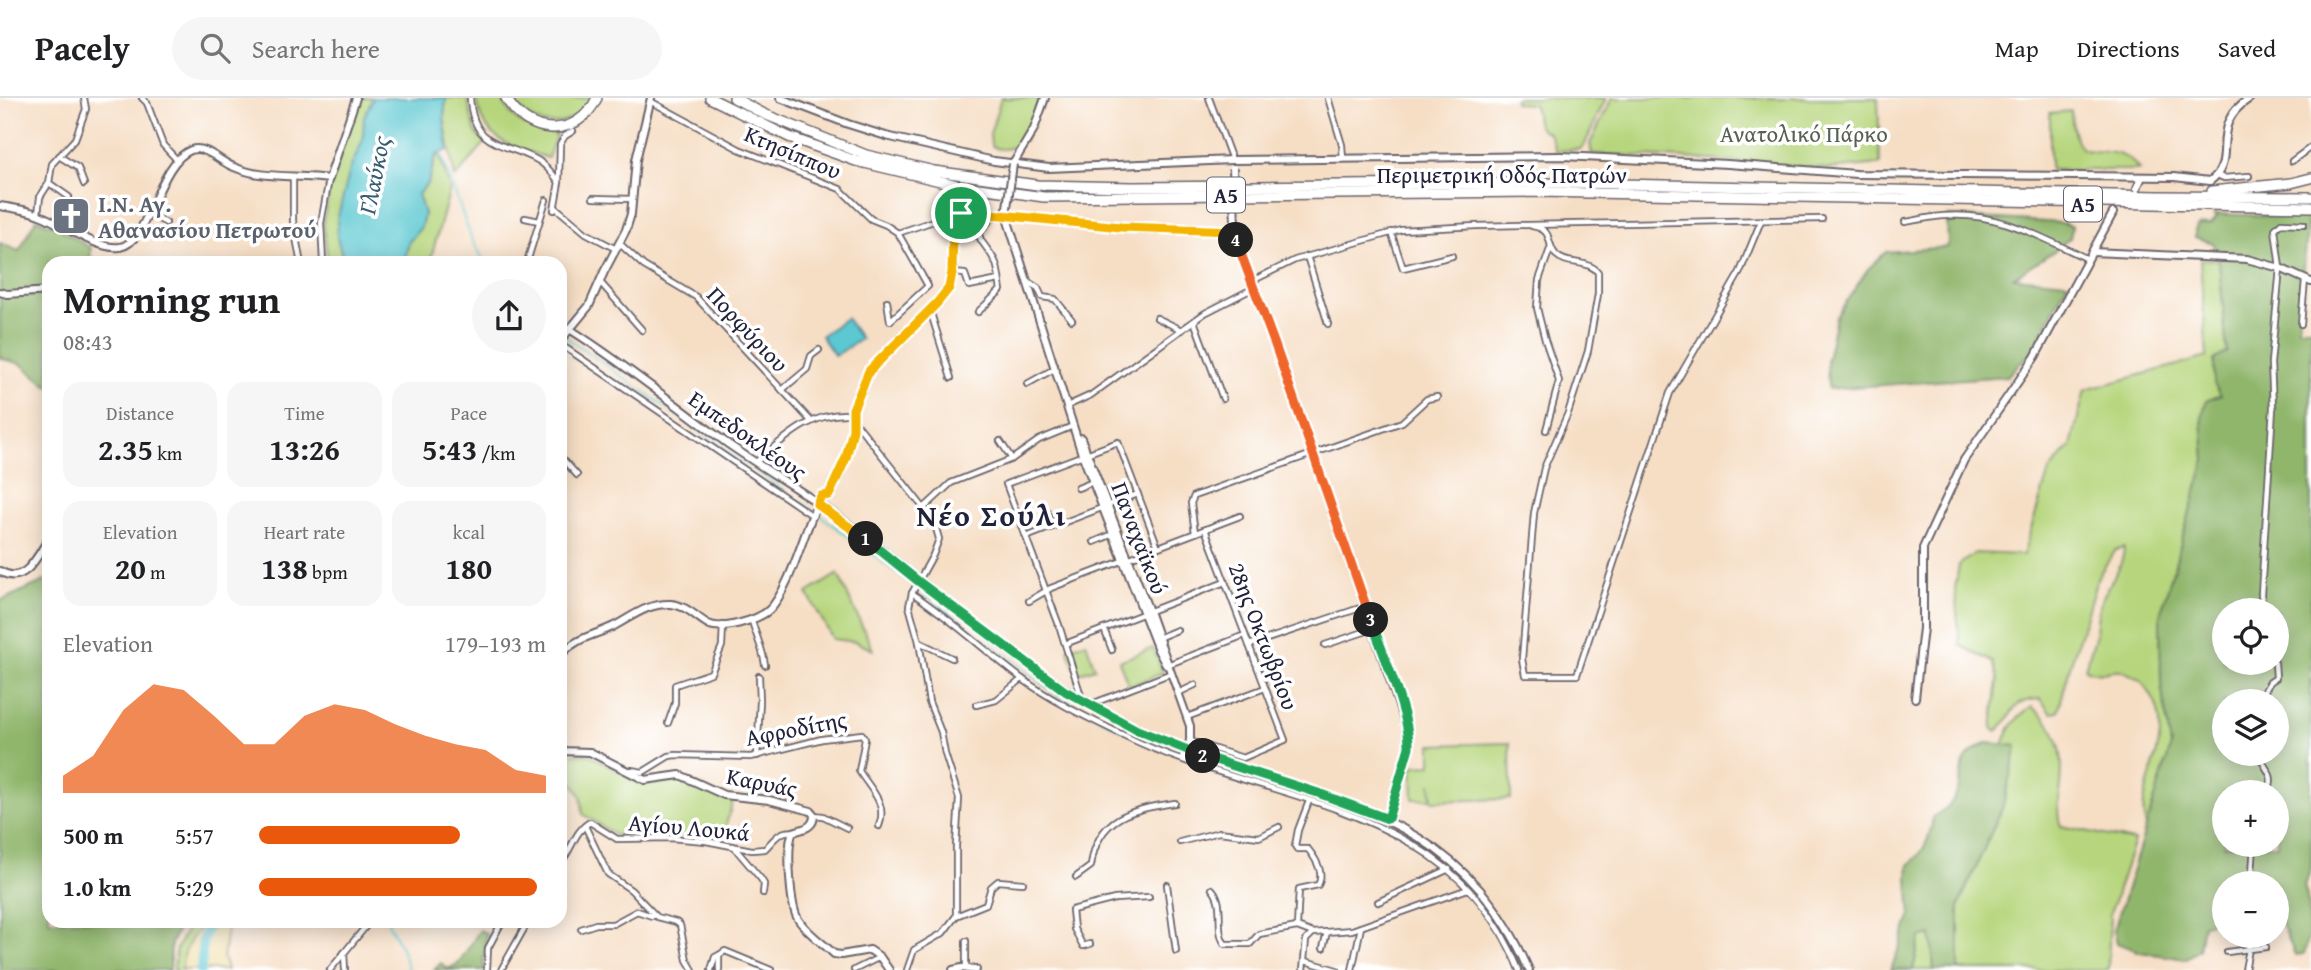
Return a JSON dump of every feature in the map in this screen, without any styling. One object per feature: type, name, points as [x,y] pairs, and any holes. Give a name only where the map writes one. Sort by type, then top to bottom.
[{"type":"highway","points":[[506,98],[521,118],[542,127],[554,128],[578,121],[589,111],[597,98]]},
{"type":"highway","name":"Περιμετρική Οδός Πατρών","points":[[710,98],[789,137],[864,164],[957,185],[1044,197],[1539,192],[2311,207]]},
{"type":"highway","name":"Περιμετρική Οδός Πατρών","points":[[734,98],[775,119],[866,155],[934,171],[1037,185],[1132,187],[1574,183],[2311,197]]},
{"type":"highway","points":[[2035,192],[2200,192],[2291,183],[2311,178]]},
{"type":"street","points":[[38,214],[40,197],[48,183],[49,170],[58,156],[75,139],[86,109],[84,98]]},
{"type":"street","points":[[142,98],[147,103],[163,145],[177,161]]},
{"type":"street","points":[[323,256],[321,223],[329,179],[356,98]]},
{"type":"street","points":[[470,98],[474,120],[492,142],[540,162],[559,182]]},
{"type":"street","name":"Κτησίππου","points":[[780,98],[886,136],[1013,164],[1058,169],[1343,159],[1562,156],[1728,164],[1856,174],[2143,177],[2210,181],[2217,175]]},
{"type":"street","points":[[1006,215],[1013,164],[1034,129],[1045,98]]},
{"type":"street","points":[[1209,98],[1233,164],[1237,244],[1374,629],[1409,739],[1388,819]]},
{"type":"street","points":[[1328,98],[1342,145],[1343,159]]},
{"type":"street","points":[[567,334],[589,306],[629,223],[635,169],[650,99]]},
{"type":"street","name":"Κτησίππου","points":[[650,99],[739,149],[840,189],[869,217],[898,233]]},
{"type":"street","points":[[2247,99],[2228,119],[2223,164],[2217,175],[2222,178],[2249,176]]},
{"type":"street","points":[[559,182],[559,144],[573,131]]},
{"type":"street","points":[[2292,161],[2311,147]]},
{"type":"street","points":[[0,206],[38,214],[97,243],[114,247],[128,244],[150,214],[159,188],[177,161],[188,151],[199,149],[237,169],[274,177],[329,179]]},
{"type":"street","points":[[58,156],[78,168],[87,169]]},
{"type":"street","points":[[78,168],[84,184]]},
{"type":"street","points":[[293,176],[293,221],[299,256]]},
{"type":"street","points":[[2137,188],[2143,177]]},
{"type":"street","name":"Πορφύριου","points":[[559,182],[555,209],[586,233],[618,247],[644,267],[696,297],[811,421]]},
{"type":"street","points":[[48,183],[69,197]]},
{"type":"street","points":[[593,198],[633,200]]},
{"type":"street","points":[[529,256],[546,200]]},
{"type":"street","points":[[887,301],[890,321],[928,286],[898,233],[951,215],[971,212],[1121,227],[1235,228]]},
{"type":"street","points":[[1915,698],[1923,628],[1923,548],[1964,460],[2035,357],[2113,213]]},
{"type":"street","points":[[150,214],[166,223]]},
{"type":"street","points":[[978,312],[1000,289],[995,262],[982,245],[979,235],[981,229],[996,215]]},
{"type":"street","name":"Παναχαϊκού","points":[[1006,215],[1067,406],[1166,665]]},
{"type":"street","points":[[826,511],[829,495],[846,458],[854,405],[872,367],[947,292],[952,273],[953,236],[957,216]]},
{"type":"street","points":[[1905,222],[1942,216],[1973,216],[2013,224],[2088,259]]},
{"type":"street","points":[[525,218],[540,221]]},
{"type":"street","points":[[1067,406],[1091,395],[1205,313],[1307,256],[1391,232],[1476,226],[1822,219]]},
{"type":"street","points":[[1532,226],[1544,230],[1553,251],[1561,258],[1587,264],[1598,272],[1598,294],[1588,351],[1567,413],[1544,468],[1534,513],[1522,659],[1525,675],[1577,675],[1670,393],[1740,272],[1761,221]]},
{"type":"street","points":[[2261,598],[2273,408],[2271,363],[2280,268],[2277,225],[2304,224]]},
{"type":"street","points":[[1391,232],[1402,268],[1452,256]]},
{"type":"street","points":[[953,236],[979,235]]},
{"type":"street","points":[[1545,430],[1559,381],[1537,308],[1539,280],[1551,245]]},
{"type":"street","points":[[2092,252],[2247,259],[2280,268],[2308,281],[2301,324]]},
{"type":"street","points":[[1307,256],[1328,324]]},
{"type":"street","points":[[952,273],[965,274],[969,286],[999,280]]},
{"type":"street","points":[[1026,281],[1038,288],[1042,297],[1055,299],[1072,320]]},
{"type":"street","points":[[599,282],[642,330]]},
{"type":"street","points":[[0,292],[7,295],[42,291]]},
{"type":"street","points":[[930,310],[951,378]]},
{"type":"street","points":[[1157,318],[1182,330]]},
{"type":"street","points":[[1194,321],[1223,399]]},
{"type":"street","points":[[567,328],[570,331]]},
{"type":"street","name":"Εμπεδοκλέους","points":[[570,331],[851,526],[918,581],[1057,686],[1086,704],[1185,754],[1318,793],[1388,819],[1441,851],[1469,876],[1493,904],[1529,970]]},
{"type":"street","points":[[567,347],[813,516]]},
{"type":"street","points":[[782,390],[807,369],[811,356],[819,350]]},
{"type":"street","points":[[1027,384],[1054,369]]},
{"type":"street","points":[[1195,533],[1191,503],[1194,496],[1402,422],[1427,399],[1437,397]]},
{"type":"street","points":[[756,462],[811,421],[847,413],[934,522],[939,539],[913,592],[910,616],[919,642],[929,702],[941,732],[959,798],[956,916]]},
{"type":"street","points":[[924,508],[951,483],[1012,458],[1039,440],[1074,425]]},
{"type":"street","points":[[1000,441],[1012,458]]},
{"type":"street","points":[[1158,547],[1118,442],[1006,484],[1047,590],[1086,704],[1169,674]]},
{"type":"street","name":"Παναχαϊκού","points":[[1085,453],[1093,482],[1106,506],[1114,534],[1126,559]]},
{"type":"street","points":[[567,464],[577,475]]},
{"type":"street","points":[[1078,488],[1093,482]]},
{"type":"street","points":[[1026,537],[1138,494]]},
{"type":"street","points":[[567,649],[584,636],[614,626],[654,606],[674,605],[716,626],[752,621],[768,611],[777,599],[821,496],[829,495]]},
{"type":"street","points":[[1046,510],[1052,527]]},
{"type":"street","points":[[1029,601],[1047,590],[1240,516]]},
{"type":"street","name":"28ης Οκτωβρίου","points":[[1190,741],[1242,758],[1285,740],[1205,529]]},
{"type":"street","points":[[1094,542],[1114,534]]},
{"type":"street","points":[[0,571],[8,576],[22,573],[42,549]]},
{"type":"street","points":[[1065,644],[1225,582]]},
{"type":"street","points":[[913,592],[1022,679],[1062,705],[1140,743],[1379,825],[1425,851],[1468,889],[1492,919],[1518,970]]},
{"type":"street","points":[[1249,645],[1366,606]]},
{"type":"street","name":"Παναχαϊκού","points":[[1146,612],[1186,717],[1190,741]]},
{"type":"street","points":[[752,621],[765,664]]},
{"type":"street","points":[[668,723],[674,703],[675,685],[711,673],[722,646],[723,625]]},
{"type":"street","points":[[1104,629],[1112,650]]},
{"type":"street","points":[[1325,645],[1374,629]]},
{"type":"street","points":[[1158,638],[1177,630]]},
{"type":"street","points":[[1166,665],[1245,635]]},
{"type":"street","points":[[919,642],[952,658]]},
{"type":"street","points":[[2266,689],[2276,675]]},
{"type":"street","points":[[757,756],[759,676]]},
{"type":"street","points":[[976,705],[996,700],[1022,679]]},
{"type":"street","points":[[1177,694],[1195,685]]},
{"type":"street","points":[[1186,717],[1265,688]]},
{"type":"street","name":"Αφροδίτης","points":[[620,768],[643,772],[676,755],[757,756],[822,739],[860,733],[865,739],[859,771],[879,799],[879,826]]},
{"type":"street","points":[[1185,754],[1190,741]]},
{"type":"street","name":"Καρυάς","points":[[567,751],[590,752],[645,780],[686,776],[720,794],[797,806],[811,811],[814,815],[811,825],[793,832],[789,843],[793,907],[797,918],[834,954],[870,950],[880,957]]},
{"type":"street","points":[[1297,926],[1299,889],[1318,885],[1322,877],[1310,850],[1306,847],[1297,849],[1295,845],[1309,801]]},
{"type":"street","points":[[1076,877],[1091,866],[1099,838],[1120,816],[1140,809],[1175,803]]},
{"type":"street","points":[[814,815],[824,816],[847,828]]},
{"type":"street","name":"Αγίου Λουκά","points":[[585,825],[590,822],[597,825],[617,839],[670,838],[706,841],[752,850],[765,849],[779,835],[793,832]]},
{"type":"street","points":[[567,855],[578,832],[585,825],[608,874],[631,890],[655,915]]},
{"type":"street","points":[[1180,842],[1219,832],[1259,837],[1279,827]]},
{"type":"street","points":[[733,846],[761,879],[764,884],[763,893]]},
{"type":"street","points":[[1378,902],[1448,869]]},
{"type":"street","points":[[907,970],[914,950],[943,933],[956,916],[986,904],[990,887],[998,881],[1023,883]]},
{"type":"street","points":[[1167,885],[1176,951]]},
{"type":"street","points":[[1212,889],[1218,901],[1221,940],[1226,945],[1250,944],[1259,934],[1297,926],[1313,933],[1360,927],[1468,889]]},
{"type":"street","points":[[1090,944],[1083,946],[1074,929],[1072,911],[1110,900],[1149,897]]},
{"type":"street","points":[[581,929],[596,924],[613,924],[637,911],[655,915],[680,925],[687,960],[693,970]]},
{"type":"street","points":[[1352,970],[1360,927]]},
{"type":"street","points":[[332,969],[364,928]]},
{"type":"street","points":[[487,970],[488,948],[499,928]]},
{"type":"street","points":[[501,970],[525,928]]},
{"type":"street","points":[[1323,948],[1327,932]]},
{"type":"street","points":[[1303,970],[1306,940],[1313,933]]},
{"type":"street","points":[[966,941],[966,968]]},
{"type":"street","points":[[2227,952],[2258,948]]},
{"type":"street","points":[[2245,970],[2249,949]]},
{"type":"street","points":[[711,970],[715,957],[725,951],[771,970]]},
{"type":"street","points":[[344,952],[345,970]]},
{"type":"street","points":[[719,955],[719,970]]},
{"type":"street","points":[[854,970],[880,957],[889,970]]},
{"type":"street","points":[[1305,961],[1336,970]]},
{"type":"street","points":[[953,970],[976,970]]},
{"type":"green space","points":[[360,98],[373,98],[364,117],[363,140],[350,169],[337,238],[342,256],[327,256],[323,223],[331,181]]},
{"type":"green space","points":[[446,98],[467,98],[475,131],[485,143],[455,178],[444,117]]},
{"type":"green space","points":[[476,98],[501,98],[518,121],[556,135],[548,158],[511,146],[492,133],[479,112]]},
{"type":"green space","points":[[511,98],[592,98],[573,117],[552,124],[530,118]]},
{"type":"green space","points":[[1001,98],[1040,98],[1025,140],[1004,149],[991,145],[990,134]]},
{"type":"green space","points":[[1515,98],[1606,98],[1585,144],[1580,149],[1556,151],[1549,133],[1538,124],[1533,104],[1515,103]]},
{"type":"green space","name":"Ανατολικό Πάρκο","points":[[1612,98],[1878,98],[1880,164],[1830,169],[1592,154],[1590,144]]},
{"type":"green space","points":[[2071,111],[2074,133],[2083,149],[2123,156],[2132,161],[2139,170],[2050,170],[2050,113]]},
{"type":"green space","points":[[436,155],[440,156],[450,189],[432,256],[406,256],[409,242],[421,227],[424,214],[418,194],[428,183]]},
{"type":"green space","points":[[2214,214],[2308,217],[2299,328],[2311,328],[2311,870],[2304,885],[2309,928],[2304,954],[2295,955],[2289,941],[2289,871],[2212,871],[2212,922],[2203,924],[2199,950],[2185,959],[2140,952],[2117,943],[2114,930],[2171,746],[2161,685],[2160,616],[2205,460],[2202,418],[2206,401],[2221,395],[2214,384],[2214,360],[2227,352],[2218,252],[2213,243],[2195,237],[2195,230],[2199,225],[2211,224],[2217,217]]},
{"type":"green space","points":[[1947,216],[2064,223],[2072,227],[2070,238],[2014,277],[2068,282],[2033,351],[2007,376],[1828,389],[1827,360],[1836,317],[1869,268],[1886,252],[1948,247]]},
{"type":"green space","points":[[36,219],[54,226],[91,248],[90,256],[42,256],[42,381],[21,364],[0,358],[0,243],[19,251]]},
{"type":"green space","points":[[2200,259],[2219,260],[2227,353],[2221,395],[2206,401],[2202,418],[2205,460],[2160,616],[2161,685],[2171,746],[2147,828],[2143,814],[2158,748],[2158,712],[2147,688],[2137,678],[2122,671],[2102,673],[2085,669],[2094,641],[2100,604],[2119,568],[2124,548],[2116,550],[2098,576],[2058,712],[2051,713],[2040,699],[2022,702],[1996,732],[1992,728],[1998,680],[1993,662],[1960,645],[1955,589],[1959,565],[1975,553],[2023,555],[2049,471],[2071,446],[2085,390],[2207,357]]},
{"type":"green space","points":[[838,574],[873,650],[856,642],[833,639],[807,593]]},
{"type":"green space","points":[[42,582],[42,928],[178,928],[171,943],[170,970],[0,970],[0,601]]},
{"type":"green space","points":[[1086,642],[1095,668],[1077,674],[1068,649]]},
{"type":"green space","points":[[1153,648],[1163,673],[1129,686],[1119,661]]},
{"type":"green space","points":[[2032,707],[2050,725],[2059,745],[2062,768],[2058,814],[2061,826],[2134,841],[2110,914],[2108,970],[1959,970],[1959,905],[2003,806],[2017,747],[2003,745],[2014,723]]},
{"type":"green space","points":[[1510,743],[1511,799],[1432,801],[1431,783],[1431,799],[1413,799],[1412,766],[1431,765],[1431,745]]},
{"type":"green space","points":[[1987,743],[2017,746],[2003,806],[1959,905],[1959,970],[1934,970],[1931,935],[1920,938],[1913,970],[1891,970],[1911,915],[1909,865],[1926,844],[1933,817],[1949,805],[1956,794],[1963,763],[1975,750]]},
{"type":"green space","points":[[567,753],[590,755],[638,782],[682,778],[733,800],[722,839],[660,834],[615,835],[583,814],[581,796],[567,773]]},
{"type":"green space","points":[[187,928],[201,928],[186,949],[182,970],[174,970],[176,950]]},
{"type":"green space","points":[[480,930],[487,934],[483,961],[485,970],[434,970],[441,963],[448,969],[458,964]]},
{"type":"green space","points":[[1931,935],[1934,970],[1913,970],[1920,938]]},
{"type":"sand","points":[[200,928],[227,928],[223,957],[227,970],[182,970],[186,949]]},
{"type":"water","points":[[373,98],[446,98],[444,117],[448,150],[436,155],[428,183],[418,194],[424,214],[421,227],[409,242],[406,256],[342,256],[337,238],[338,216],[350,169],[363,140],[364,117]]},
{"type":"water","points":[[846,318],[861,339],[835,356],[821,336]]},
{"type":"waterway","points":[[441,154],[472,240],[481,256]]},
{"type":"waterway","points":[[567,338],[812,510]]},
{"type":"waterway","points":[[817,513],[913,585]]},
{"type":"waterway","points":[[918,589],[1057,695],[1122,730],[1181,754]]},
{"type":"waterway","points":[[1186,756],[1360,814],[1394,828],[1418,843],[1440,859],[1479,898],[1511,945],[1523,970]]},
{"type":"waterway","name":"Γλαύκος","points":[[201,970],[203,938],[207,928]]},
{"type":"waterway","points":[[391,928],[403,952],[408,970]]},
{"type":"place","name":"Ι.Ν. Αγ. Αθανασίου Πετρωτού","points":[[71,216]]},
{"type":"district","name":"Νέο Σούλι","points":[[992,515]]},
{"type":"route","points":[[961,213],[1151,229],[1235,231],[1237,244],[1275,345],[1405,723],[1409,747],[1388,819],[1318,793],[1195,754],[1147,735],[1083,703],[918,581],[845,522],[817,504],[821,496],[829,495],[846,458],[853,430],[852,412],[869,371],[949,288],[952,278],[953,230],[956,218],[961,213]]}]
